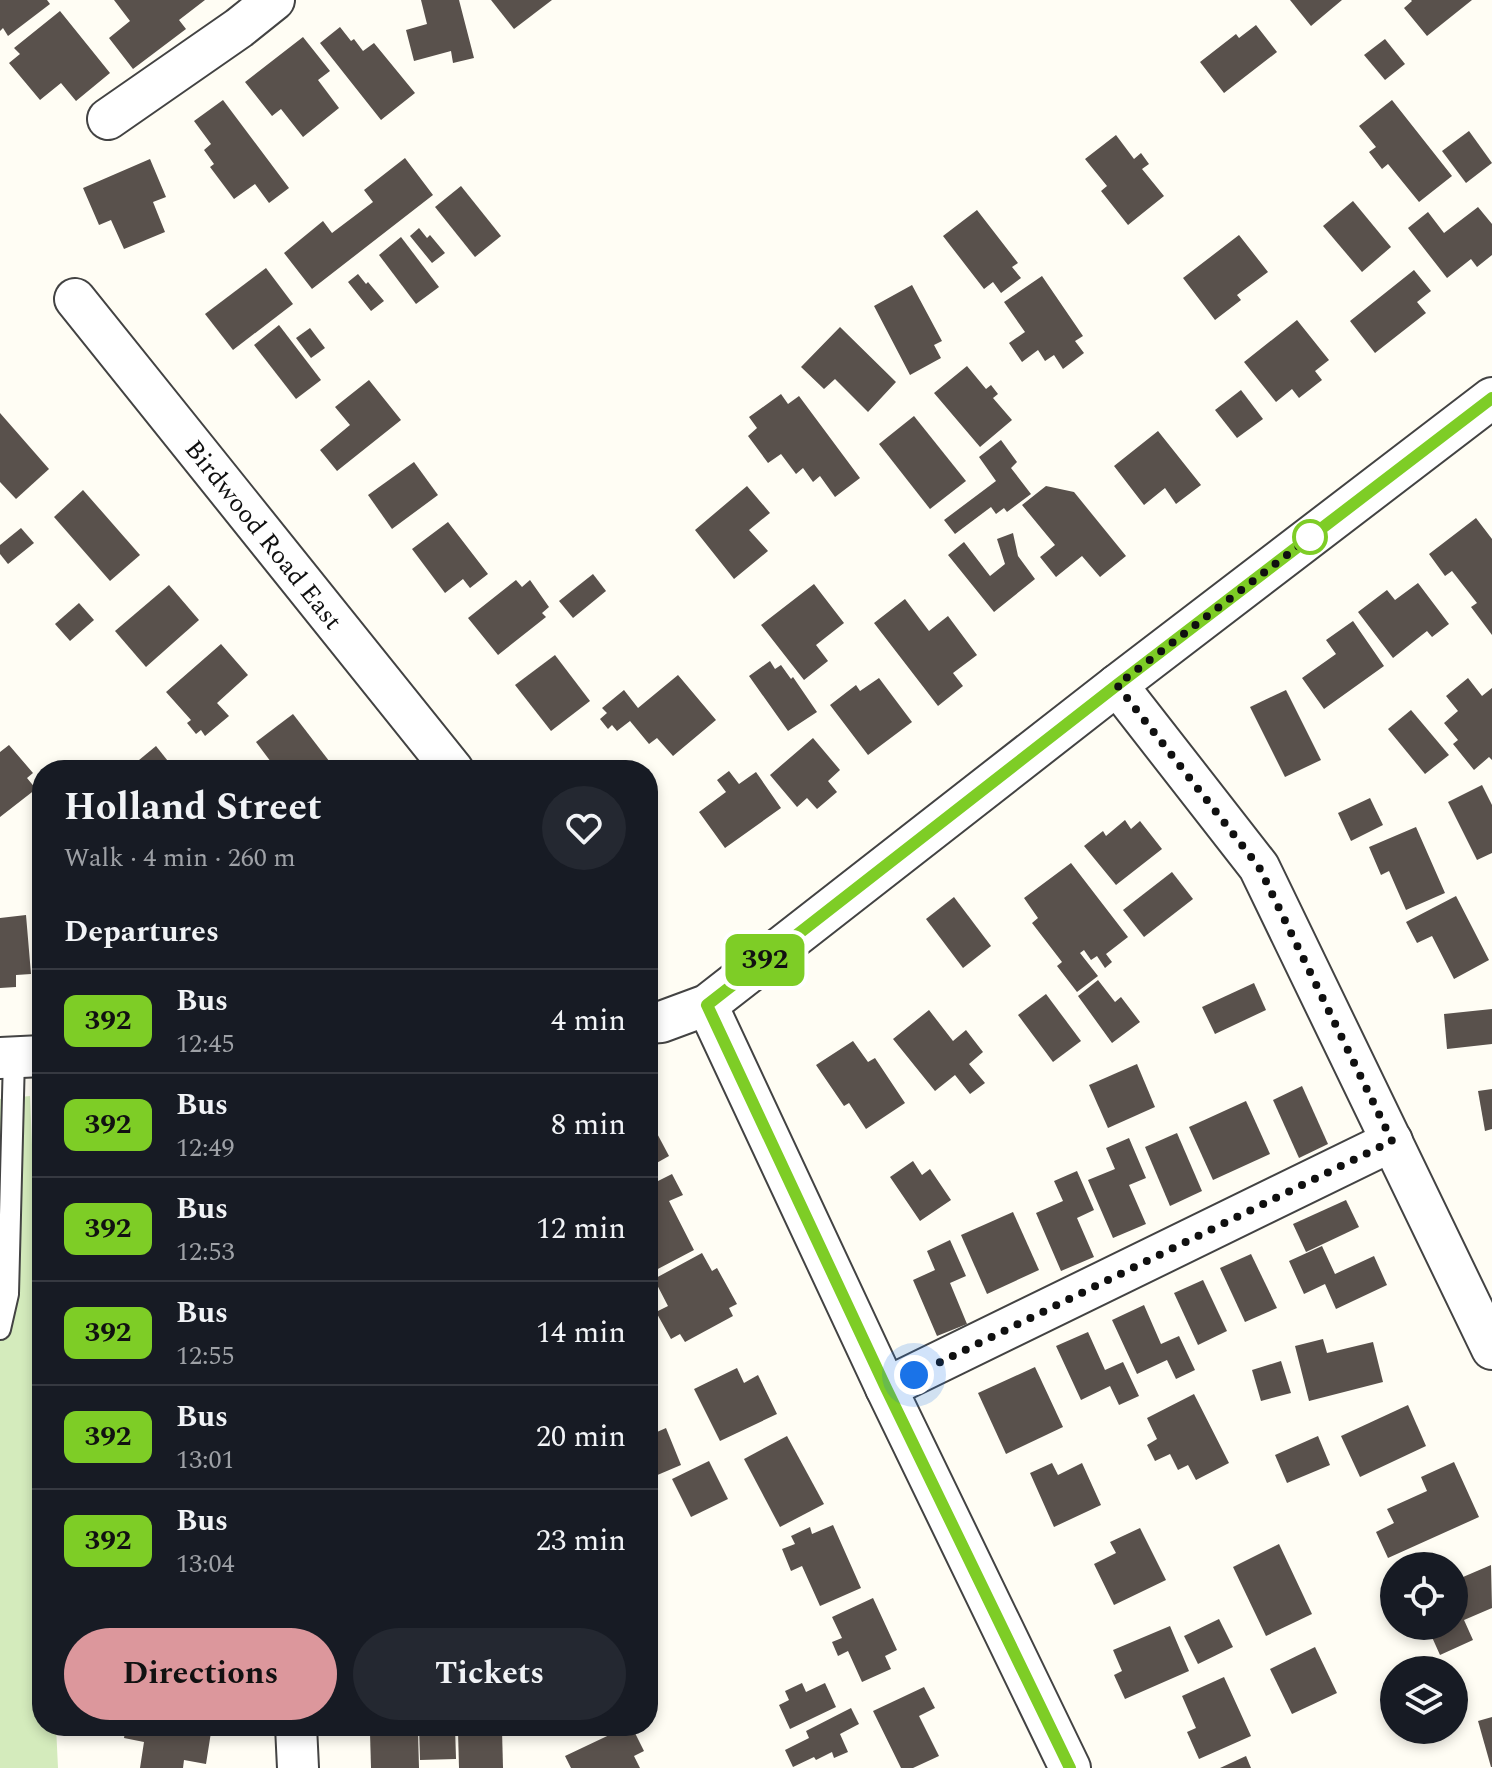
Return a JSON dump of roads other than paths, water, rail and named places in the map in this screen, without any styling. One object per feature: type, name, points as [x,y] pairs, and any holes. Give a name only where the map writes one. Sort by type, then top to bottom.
[{"type":"street","points":[[108,119],[274,0]]},
{"type":"street","name":"Birdwood Road East","points":[[75,299],[445,760]]},
{"type":"street","points":[[658,1022],[707,1005],[1492,398]]},
{"type":"street","points":[[1117,685],[1259,867],[1492,1349]]},
{"type":"street","points":[[707,1005],[886,1388],[1070,1768]]},
{"type":"street","points":[[886,1388],[1392,1141]]},
{"type":"street","points":[[296,1736],[298,1768]]},
{"type":"lane","points":[[0,1329],[8,1294],[19,1057]]}]
